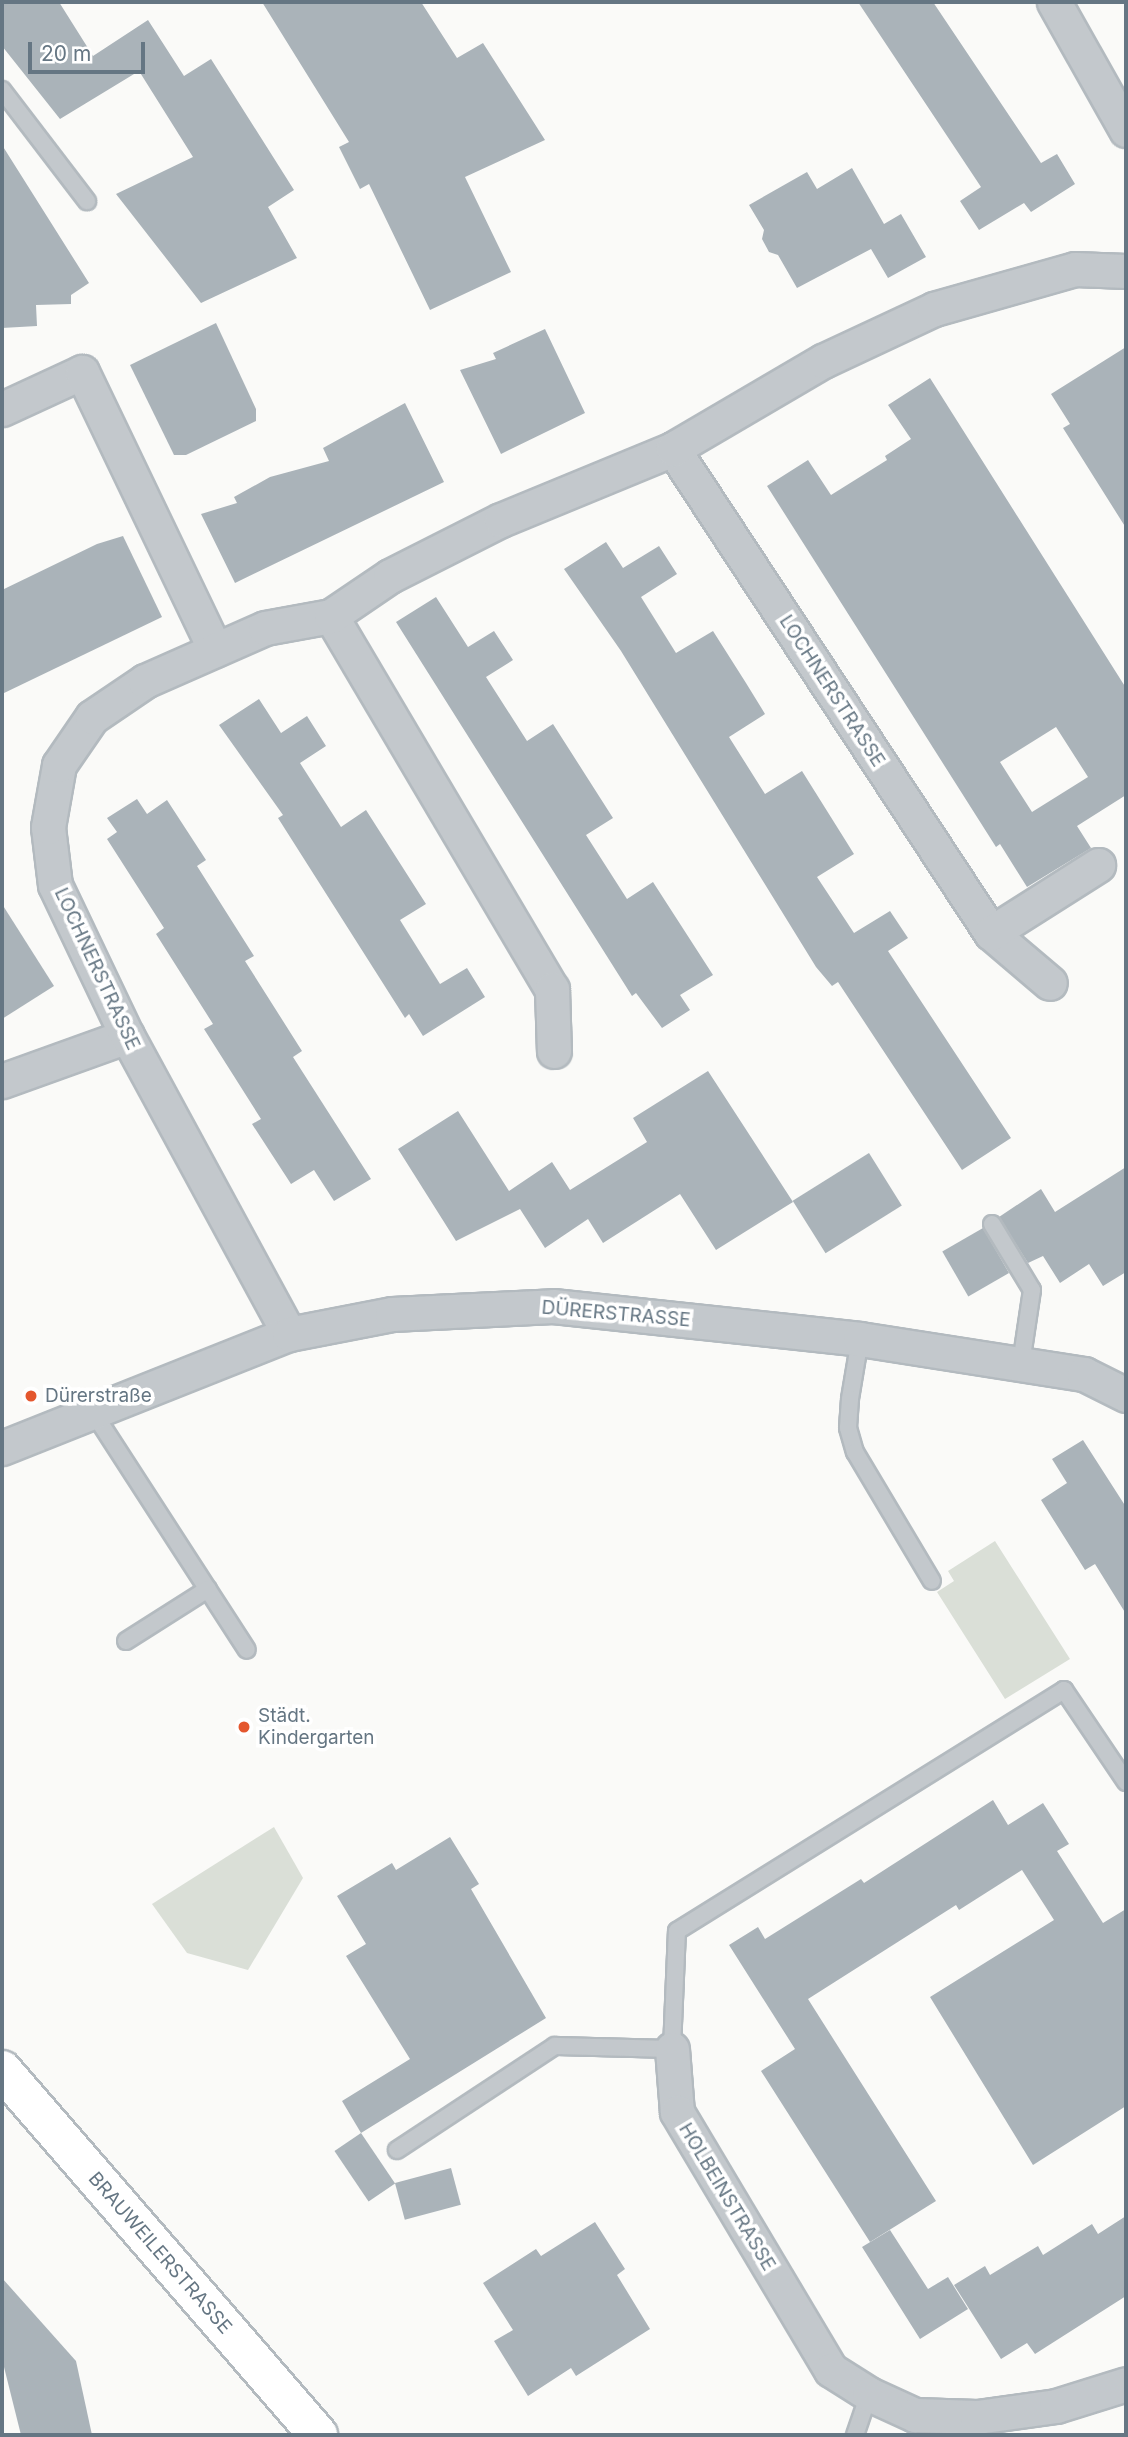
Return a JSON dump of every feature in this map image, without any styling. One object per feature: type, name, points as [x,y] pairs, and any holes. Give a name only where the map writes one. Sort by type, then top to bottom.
[{"type":"main road","name":"BRAUWEILERSTRASSE","points":[[2,2070],[318,2435]]},
{"type":"street","points":[[1054,2],[1126,130]]},
{"type":"street","name":"LOCHNERSTRASSE","points":[[289,1335],[127,1036],[55,886],[48,827],[60,765],[92,716],[145,681],[265,628],[331,616],[390,576],[501,520],[673,449],[823,360],[933,309],[1075,269],[1126,271]]},
{"type":"street","points":[[2,409],[82,372],[215,650]]},
{"type":"street","name":"LOCHNERSTRASSE","points":[[673,449],[991,933],[1050,983]]},
{"type":"street","points":[[331,616],[552,989],[554,1051]]},
{"type":"street","points":[[991,933],[1098,865]]},
{"type":"street","points":[[2,1081],[127,1036]]},
{"type":"street","name":"DÜRERSTRASSE","points":[[2,1447],[289,1335],[393,1314],[554,1306],[860,1339],[1021,1364],[1084,1374],[1126,1395]]},
{"type":"street","name":"HOLBEINSTRASSE","points":[[671,2049],[677,2112],[831,2370],[869,2394],[915,2414],[977,2417],[1056,2406],[1126,2384]]},
{"type":"lane","points":[[2,90],[87,201]]},
{"type":"lane","points":[[992,1224],[1032,1290],[1021,1364]]},
{"type":"lane","points":[[860,1339],[848,1428],[855,1452],[932,1581]]},
{"type":"lane","points":[[93,1412],[247,1650]]},
{"type":"lane","points":[[126,1641],[208,1589]]},
{"type":"lane","name":"HOLBEINSTRASSE","points":[[671,2049],[677,1931],[1064,1690],[1126,1783]]},
{"type":"lane","points":[[397,2150],[555,2046],[671,2049]]},
{"type":"lane","points":[[855,2435],[869,2394]]},
{"type":"shaded area","points":[[995,1541],[1070,1659],[1005,1699],[937,1592],[954,1581],[948,1571]]},
{"type":"shaded area","points":[[274,1827],[303,1878],[248,1970],[187,1953],[152,1904]]},
{"type":"building","points":[[2,2],[59,2],[93,56],[148,20],[184,76],[211,59],[294,190],[268,207],[297,258],[201,303],[116,194],[193,157],[139,71],[60,119],[2,46]]},
{"type":"building","points":[[262,2],[421,2],[457,58],[483,43],[545,140],[465,177],[511,272],[430,310],[369,184],[360,189],[339,147],[349,142]]},
{"type":"building","points":[[858,2],[933,2],[1041,163],[1057,154],[1075,184],[1031,212],[1024,203],[979,230],[960,201],[981,187]]},
{"type":"building","points":[[2,145],[89,283],[71,295],[71,304],[36,305],[37,326],[2,328]]},
{"type":"building","points":[[852,168],[884,224],[901,214],[926,257],[888,278],[871,249],[797,288],[778,255],[769,252],[762,239],[764,230],[749,205],[807,172],[817,189]]},
{"type":"building","points":[[216,323],[256,409],[256,421],[186,455],[174,455],[130,365]]},
{"type":"building","points":[[545,329],[585,413],[501,454],[460,370],[496,359],[493,353]]},
{"type":"building","points":[[1126,347],[1126,528],[1063,428],[1070,424],[1051,394]]},
{"type":"building","points":[[930,378],[1126,688],[1126,795],[1077,826],[1091,848],[1027,887],[1000,844],[996,847],[767,486],[808,460],[831,495],[887,460],[885,456],[911,439],[888,405]],"holes":[[[1056,727],[1088,777],[1032,812],[1000,762]]]},
{"type":"building","points":[[405,403],[444,482],[235,583],[201,514],[237,503],[234,497],[270,477],[329,461],[323,448]]},
{"type":"building","points":[[123,536],[162,617],[2,694],[2,590],[97,544]]},
{"type":"building","points":[[606,542],[623,568],[659,546],[677,574],[641,597],[676,653],[713,631],[746,683],[765,714],[729,737],[765,794],[802,771],[854,854],[817,877],[854,933],[890,911],[908,938],[888,951],[1011,1138],[962,1170],[838,982],[832,986],[816,967],[621,651],[564,569]]},
{"type":"building","points":[[436,597],[468,647],[494,631],[513,660],[486,677],[527,741],[553,724],[613,818],[586,835],[627,899],[653,882],[713,975],[680,995],[690,1010],[662,1028],[636,993],[632,996],[396,622]]},
{"type":"building","points":[[259,699],[281,733],[307,716],[326,746],[300,763],[341,827],[366,810],[426,904],[400,920],[440,984],[467,968],[485,997],[423,1036],[409,1014],[405,1018],[278,818],[283,815],[219,725]]},
{"type":"building","points":[[137,799],[147,814],[167,800],[206,860],[197,866],[254,956],[245,961],[302,1051],[293,1057],[371,1179],[334,1201],[314,1170],[291,1184],[252,1124],[261,1119],[204,1029],[213,1024],[156,934],[164,928],[107,839],[117,832],[107,818]]},
{"type":"building","points":[[2,904],[54,986],[2,1019]]},
{"type":"building","points":[[708,1071],[793,1202],[716,1250],[680,1194],[603,1243],[588,1219],[545,1248],[520,1209],[456,1241],[398,1149],[458,1111],[509,1191],[552,1162],[570,1190],[647,1142],[633,1118]]},
{"type":"building","points":[[869,1153],[902,1206],[826,1253],[793,1201]]},
{"type":"building","points":[[1126,1167],[1126,1272],[1103,1286],[1089,1264],[1060,1283],[1043,1256],[1028,1263],[999,1217],[1041,1189],[1055,1212]]},
{"type":"building","points":[[983,1228],[1009,1273],[968,1297],[942,1252]]},
{"type":"building","points":[[1083,1440],[1126,1507],[1126,1614],[1095,1564],[1085,1570],[1041,1500],[1067,1483],[1052,1459]]},
{"type":"building","points":[[993,1800],[1008,1825],[1043,1803],[1069,1844],[1057,1851],[1103,1923],[1126,1909],[1126,2106],[1033,2165],[930,1997],[1054,1920],[1022,1870],[959,1910],[956,1905],[808,1999],[936,2201],[870,2242],[761,2071],[795,2049],[729,1945],[758,1927],[765,1939],[861,1879],[864,1883]]},
{"type":"building","points":[[450,1837],[479,1884],[471,1889],[546,2018],[361,2133],[342,2101],[410,2059],[346,1956],[366,1944],[337,1896],[392,1863],[396,1870]]},
{"type":"building","points":[[361,2133],[395,2184],[369,2201],[334,2151]]},
{"type":"building","points":[[451,2168],[461,2205],[405,2220],[395,2183]]},
{"type":"building","points":[[1126,2216],[1126,2296],[1035,2354],[1027,2343],[1001,2359],[954,2285],[985,2266],[990,2275],[1038,2246],[1043,2255],[1092,2224],[1098,2234]]},
{"type":"building","points":[[595,2222],[625,2269],[617,2275],[650,2329],[576,2376],[571,2368],[528,2396],[494,2341],[513,2330],[483,2283],[536,2249],[541,2256]]},
{"type":"building","points":[[890,2230],[928,2289],[948,2277],[968,2309],[920,2339],[862,2247]]},
{"type":"building","points":[[2,2278],[76,2361],[92,2435],[21,2435],[2,2359]]},
{"type":"place","name":"Dürerstraße","points":[[31,1396]]},
{"type":"place","name":"Städt. Kindergarten","points":[[244,1727]]}]
